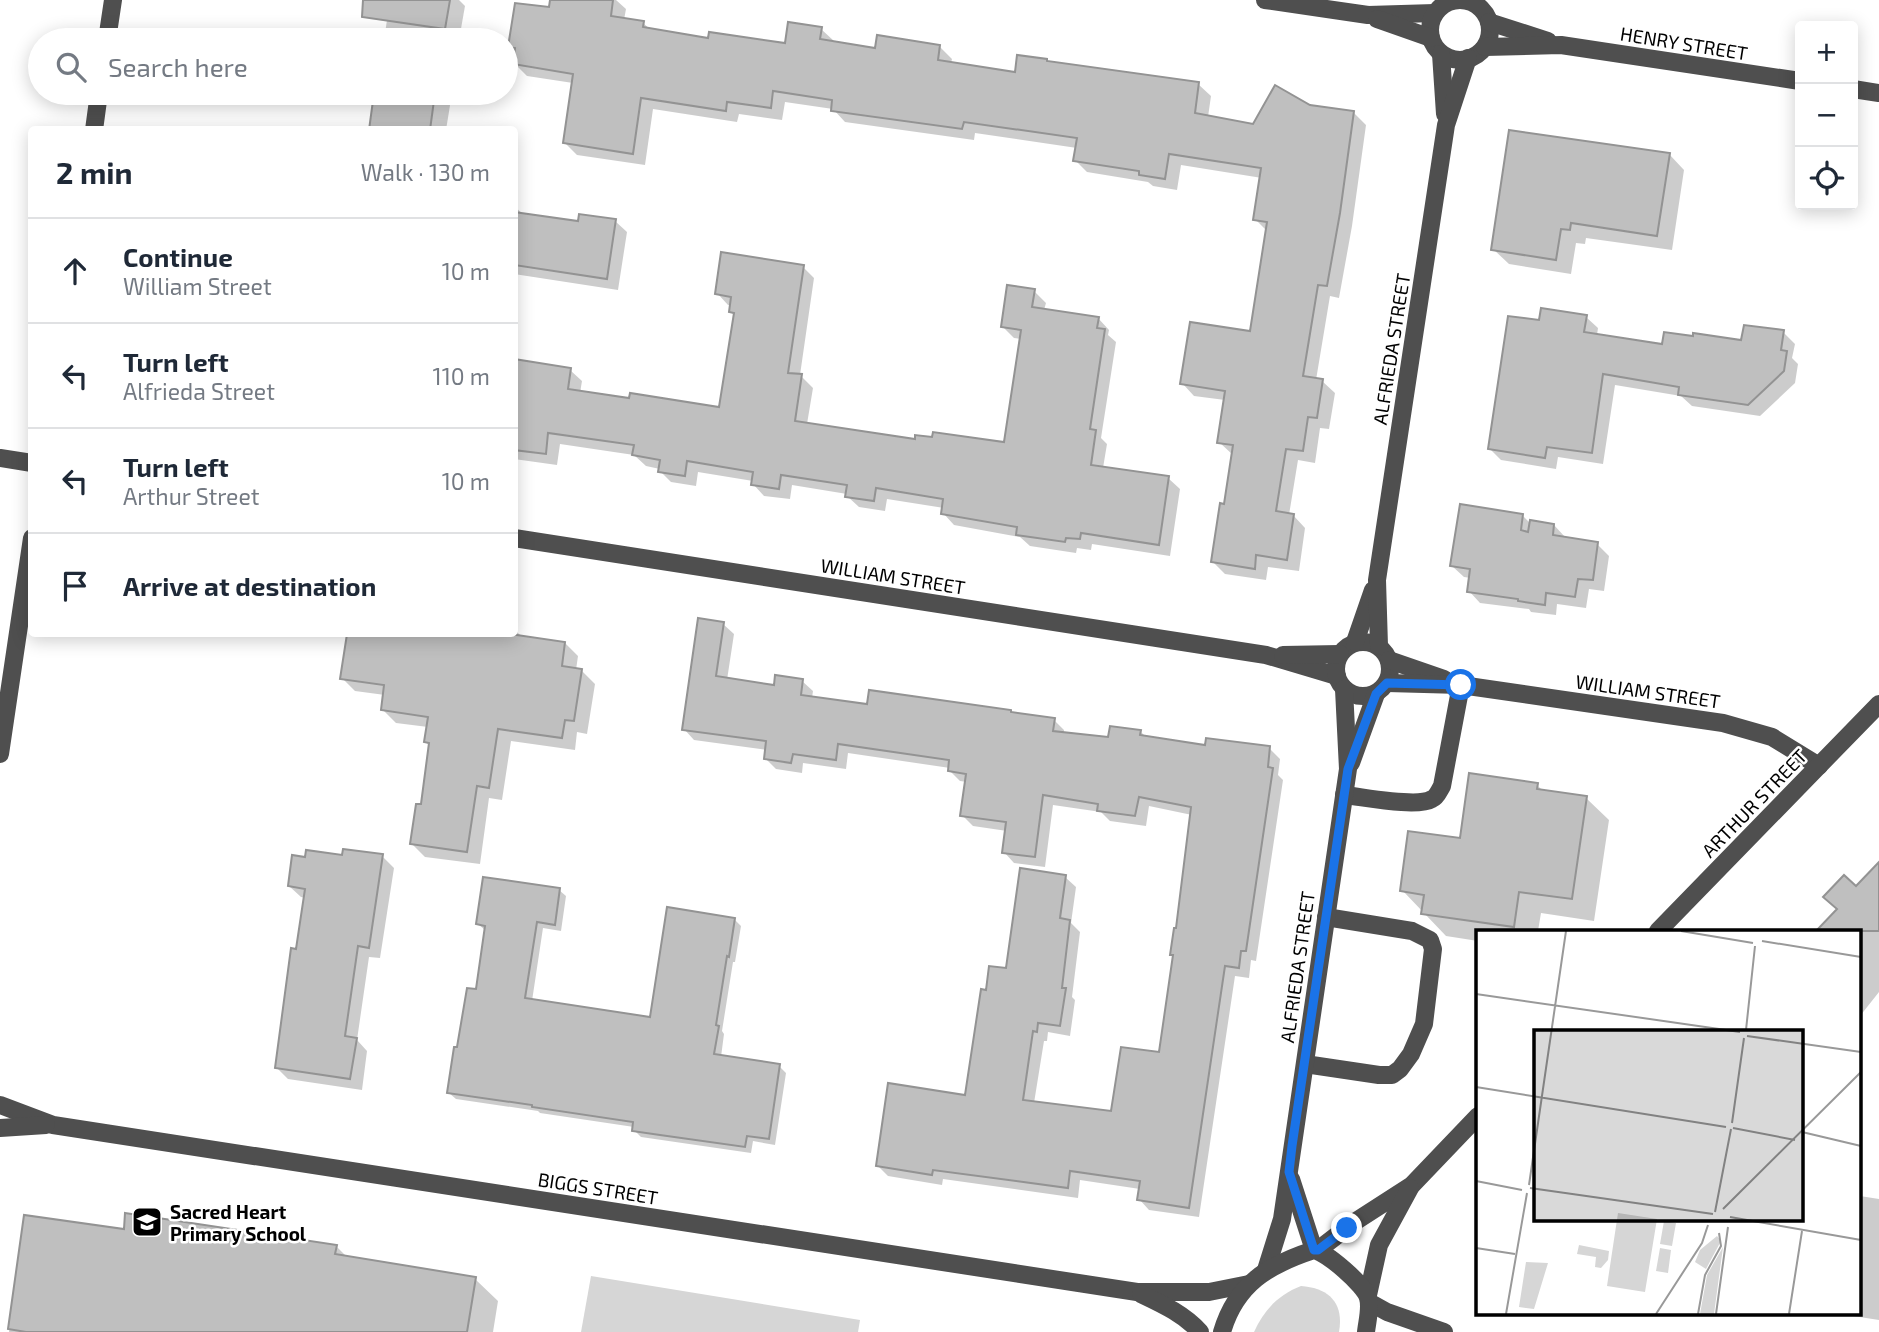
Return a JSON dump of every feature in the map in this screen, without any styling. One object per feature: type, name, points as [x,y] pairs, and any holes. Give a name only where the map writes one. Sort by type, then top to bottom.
[{"type":"street","points":[[109,28],[113,0]]},
{"type":"street","points":[[1265,0],[1368,15],[1435,13]]},
{"type":"street","points":[[1453,0],[1476,2],[1489,22],[1489,39],[1485,47],[1474,56],[1459,60],[1441,54],[1433,44],[1430,29],[1439,7],[1453,0]]},
{"type":"street","points":[[1368,15],[1431,38]]},
{"type":"street","name":"HENRY STREET","points":[[1489,22],[1561,45],[1795,80]]},
{"type":"street","name":"HENRY STREET","points":[[1485,47],[1561,45]]},
{"type":"street","name":"ALFRIEDA STREET","points":[[1441,54],[1446,125]]},
{"type":"street","name":"ALFRIEDA STREET","points":[[1355,642],[1377,580],[1446,125],[1468,58]]},
{"type":"street","points":[[1858,90],[1879,93]]},
{"type":"street","points":[[95,126],[97,105]]},
{"type":"street","points":[[0,458],[28,462]]},
{"type":"street","name":"WILLIAM STREET","points":[[518,539],[1266,655],[1340,654]]},
{"type":"street","points":[[0,754],[28,565]]},
{"type":"street","name":"ALFRIEDA STREET","points":[[1377,580],[1384,653]]},
{"type":"street","points":[[1355,642],[1371,642],[1384,653],[1390,676],[1381,688],[1360,696],[1341,682],[1336,661],[1340,654],[1355,642]]},
{"type":"street","name":"WILLIAM STREET","points":[[1384,653],[1461,685]]},
{"type":"street","name":"WILLIAM STREET","points":[[1266,655],[1341,682]]},
{"type":"street","name":"ALFRIEDA STREET","points":[[1266,1270],[1282,1219],[1348,769],[1341,682]]},
{"type":"street","points":[[1344,795],[1404,802],[1424,802],[1435,798],[1442,786],[1461,685]]},
{"type":"street","name":"WILLIAM STREET","points":[[1381,688],[1461,685],[1724,723],[1772,737],[1819,765]]},
{"type":"street","name":"ALFRIEDA STREET","points":[[1348,769],[1381,688]]},
{"type":"street","name":"ARTHUR STREET","points":[[1659,930],[1819,765],[1876,712]]},
{"type":"street","points":[[1305,1064],[1392,1075],[1411,1054],[1424,1024],[1433,949],[1430,940],[1412,931],[1325,917]]},
{"type":"street","name":"BIGGS STREET","points":[[0,1105],[53,1125],[1137,1292],[1209,1292],[1249,1284]]},
{"type":"street","points":[[1222,1332],[1227,1314],[1249,1284],[1266,1270],[1288,1258],[1316,1250],[1412,1185],[1476,1118]]},
{"type":"street","name":"BIGGS STREET","points":[[0,1128],[53,1125]]},
{"type":"street","name":"ALFRIEDA STREET","points":[[1289,1172],[1316,1250]]},
{"type":"street","points":[[1366,1332],[1368,1298],[1379,1245],[1412,1185]]},
{"type":"street","points":[[1316,1250],[1355,1280],[1368,1298],[1387,1312],[1444,1332]]},
{"type":"street","name":"BIGGS STREET","points":[[1137,1292],[1171,1309],[1200,1332]]},
{"type":"shaded area","points":[[591,1276],[860,1320],[858,1332],[581,1332]]},
{"type":"shaded area","points":[[1301,1286],[1320,1290],[1333,1299],[1339,1313],[1339,1332],[1254,1332],[1273,1304]]},
{"type":"building","points":[[363,0],[450,0],[445,28],[362,17]]},
{"type":"building","points":[[550,0],[613,0],[611,16],[644,21],[643,27],[708,38],[709,32],[785,43],[788,22],[822,27],[820,39],[875,48],[877,35],[940,45],[938,60],[1015,72],[1017,55],[1199,82],[1195,113],[1253,124],[1275,85],[1310,105],[1354,111],[1327,286],[1318,285],[1303,376],[1323,379],[1317,418],[1308,417],[1303,451],[1286,449],[1276,511],[1294,514],[1287,560],[1256,555],[1255,569],[1211,562],[1233,445],[1217,443],[1225,391],[1180,384],[1190,322],[1250,331],[1267,222],[1253,220],[1261,168],[1169,154],[1165,179],[1139,175],[1139,171],[1073,161],[1077,138],[964,122],[962,129],[831,111],[832,100],[773,91],[771,108],[727,102],[726,111],[641,98],[633,154],[563,143],[573,74],[518,65],[518,28],[511,28],[515,3],[549,7]]},
{"type":"building","points":[[372,105],[433,105],[431,126],[370,126]]},
{"type":"building","points":[[1509,130],[1670,153],[1657,236],[1571,223],[1570,230],[1561,229],[1556,260],[1491,250]]},
{"type":"building","points":[[518,213],[578,221],[579,214],[616,219],[607,279],[518,266]]},
{"type":"building","points":[[721,252],[804,265],[788,373],[802,374],[795,421],[915,439],[915,435],[932,437],[933,432],[1004,442],[1021,330],[1001,327],[1007,285],[1035,289],[1032,307],[1099,317],[1097,328],[1105,329],[1090,429],[1096,430],[1091,465],[1169,476],[1159,545],[1081,533],[1080,539],[1066,538],[1065,542],[1016,535],[1017,527],[941,514],[943,499],[876,488],[874,501],[845,497],[847,485],[781,475],[779,489],[751,485],[753,472],[687,461],[685,476],[658,472],[660,460],[632,455],[634,445],[548,433],[546,454],[518,450],[518,360],[571,368],[568,389],[629,398],[630,393],[719,407],[734,313],[729,312],[731,297],[715,294]]},
{"type":"building","points":[[1541,308],[1587,315],[1584,332],[1662,344],[1664,332],[1741,340],[1744,325],[1784,330],[1781,350],[1787,351],[1784,371],[1748,405],[1678,395],[1679,387],[1603,374],[1592,453],[1547,447],[1545,458],[1488,449],[1508,316],[1539,320]]},
{"type":"building","points":[[1460,504],[1523,514],[1521,530],[1528,532],[1530,520],[1554,524],[1553,535],[1598,542],[1593,580],[1578,579],[1575,597],[1546,593],[1545,605],[1467,592],[1470,569],[1450,566]]},
{"type":"building","points":[[698,618],[724,622],[716,676],[774,685],[775,675],[803,679],[801,695],[867,704],[869,690],[1011,710],[1055,718],[1053,731],[1108,737],[1110,726],[1141,730],[1140,735],[1205,745],[1206,738],[1270,746],[1268,767],[1273,768],[1246,951],[1241,951],[1239,968],[1225,966],[1189,1208],[1137,1200],[1140,1181],[1070,1171],[1068,1188],[933,1170],[932,1175],[876,1166],[888,1083],[965,1095],[981,989],[986,990],[989,966],[1006,968],[1020,868],[1066,875],[1060,918],[1070,920],[1062,988],[1066,988],[1060,1026],[1038,1023],[1037,1032],[1033,1031],[1023,1100],[1111,1111],[1121,1047],[1159,1052],[1191,807],[1139,797],[1135,816],[1097,811],[1098,804],[1043,795],[1035,857],[1002,853],[1006,822],[960,816],[966,774],[948,771],[949,760],[838,744],[836,760],[793,754],[791,763],[764,759],[766,741],[682,730]]},
{"type":"building","points":[[518,635],[565,642],[562,666],[582,669],[574,721],[565,720],[562,738],[498,729],[489,788],[477,786],[467,852],[410,844],[416,804],[421,804],[429,743],[424,742],[428,717],[381,710],[384,685],[340,679],[347,637]]},
{"type":"building","points":[[1469,773],[1538,783],[1537,789],[1587,796],[1572,899],[1519,892],[1514,927],[1421,914],[1424,895],[1400,891],[1408,831],[1460,838]]},
{"type":"building","points":[[343,849],[383,854],[369,948],[358,946],[345,1036],[357,1038],[350,1079],[275,1068],[291,948],[296,949],[305,889],[288,886],[292,855],[305,857],[306,850],[342,855]]},
{"type":"building","points":[[1879,862],[1879,931],[1817,930],[1837,909],[1823,897],[1844,875],[1856,886]]},
{"type":"building","points":[[483,877],[560,888],[555,925],[537,922],[525,998],[650,1017],[667,907],[735,918],[716,1025],[719,1026],[714,1054],[780,1064],[769,1139],[747,1136],[745,1147],[632,1131],[633,1122],[447,1093],[467,988],[476,989],[485,926],[476,924]]},
{"type":"building","points":[[125,1213],[337,1245],[335,1254],[476,1277],[467,1332],[26,1332],[8,1329],[24,1215],[124,1229]]},
{"type":"place","name":"Sacred Heart Primary School","points":[[147,1222]]},
{"type":"route","points":[[1347,1228],[1318,1250],[1314,1250],[1289,1172],[1348,769],[1376,694],[1387,683],[1461,685]]}]
